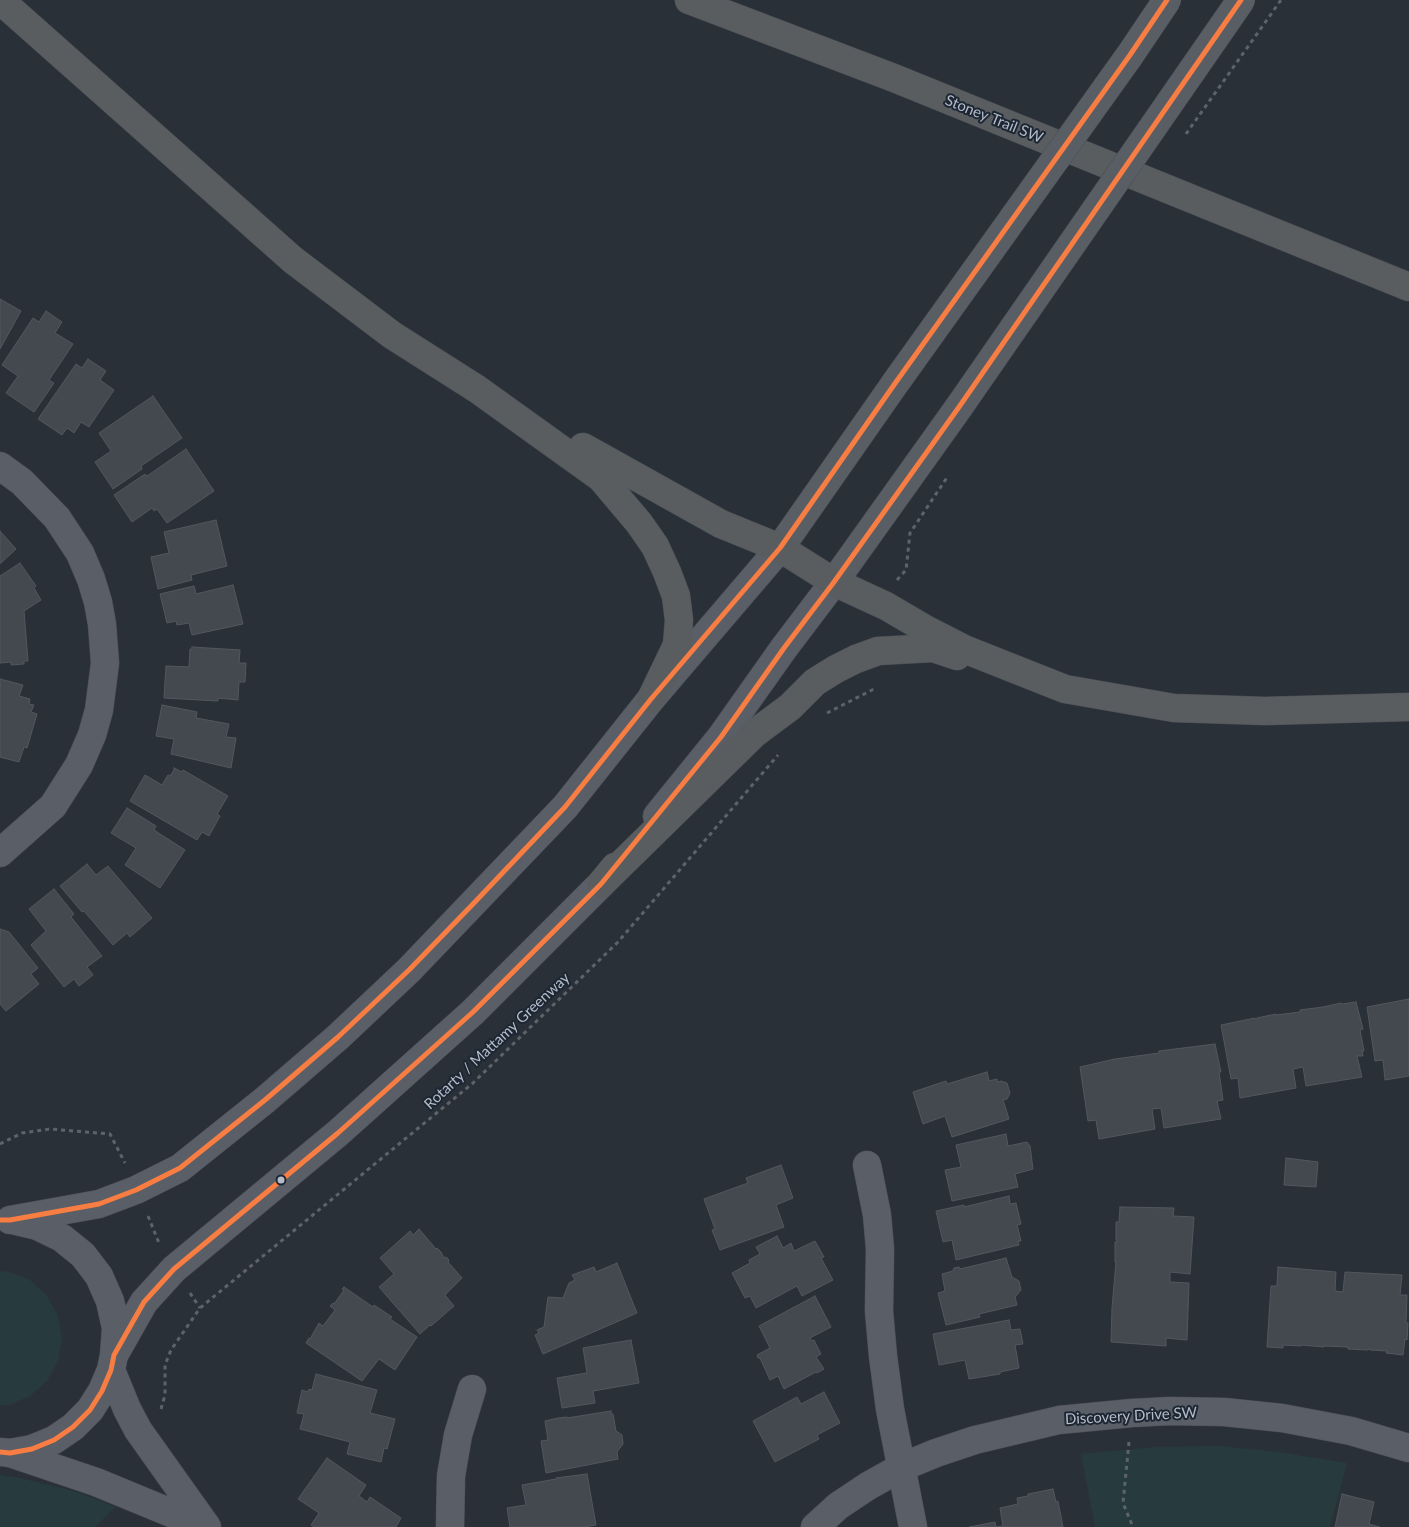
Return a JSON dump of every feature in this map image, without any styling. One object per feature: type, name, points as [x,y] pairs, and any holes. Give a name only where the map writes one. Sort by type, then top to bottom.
[{"type":"highway","points":[[0,0],[293,260],[392,335],[477,388],[721,524],[780,548],[834,582],[886,606],[927,630],[964,648],[1065,689]]},
{"type":"highway","name":"Stoney Trail SW","points":[[689,0],[894,78],[1409,287]]},
{"type":"highway","points":[[477,388],[601,478],[640,523],[655,546],[676,596],[679,620],[677,644],[651,699]]},
{"type":"highway","points":[[601,884],[755,733],[790,707],[815,682],[836,668],[878,651],[933,648],[1065,689],[1174,708],[1265,711],[1409,707]]},
{"type":"main road","points":[[780,548],[896,382],[1130,55],[1167,0]]},
{"type":"main road","points":[[834,582],[959,407],[1241,0]]},
{"type":"street","points":[[0,466],[22,482],[58,518],[80,553],[98,602],[105,663],[99,710],[92,735],[79,765],[53,806],[0,853]]},
{"type":"street","points":[[5,1220],[99,1204],[136,1190],[180,1168],[265,1100],[402,977],[565,807],[651,699],[780,548]]},
{"type":"street","points":[[5,1453],[32,1449],[54,1440],[73,1427],[90,1410],[102,1391],[113,1363],[144,1302],[174,1269],[338,1133],[473,1012],[601,884],[721,736],[834,582]]},
{"type":"street","points":[[867,1165],[877,1215],[880,1249],[879,1311],[883,1356],[890,1409],[913,1527]]},
{"type":"street","points":[[5,1220],[37,1226],[62,1238],[82,1255],[100,1276],[110,1301],[116,1328],[113,1363],[127,1409],[138,1430],[206,1527]]},
{"type":"street","points":[[450,1527],[451,1476],[458,1435],[472,1389]]},
{"type":"street","name":"Discovery Drive SW","points":[[815,1527],[838,1506],[902,1467],[944,1450],[1010,1431],[1059,1420],[1102,1415],[1170,1411],[1224,1412],[1282,1418],[1352,1431],[1409,1448]]},
{"type":"street","points":[[5,1453],[96,1482],[206,1527]]},
{"type":"path","points":[[906,570],[910,533],[948,476]]},
{"type":"path","points":[[822,715],[872,690]]},
{"type":"path","name":"Rotarty / Mattamy Greenway","points":[[159,1417],[165,1395],[165,1365],[171,1350],[200,1308],[473,1083],[618,942],[780,752]]},
{"type":"path","points":[[0,1144],[22,1133],[50,1129],[110,1134],[127,1168]]},
{"type":"path","points":[[147,1215],[162,1249]]},
{"type":"path","points":[[185,1286],[200,1308]]},
{"type":"path","points":[[1132,1413],[1123,1503],[1133,1527]]},
{"type":"green space","points":[[0,1271],[9,1272],[30,1280],[47,1296],[58,1316],[62,1338],[58,1361],[47,1381],[30,1396],[9,1405],[0,1405]]},
{"type":"green space","points":[[1219,1446],[1278,1452],[1347,1463],[1330,1527],[1095,1527],[1081,1454],[1155,1447]]},
{"type":"green space","points":[[0,1475],[77,1492],[115,1507],[95,1527],[0,1527]]},
{"type":"building","points":[[0,299],[21,311],[0,349]]},
{"type":"building","points":[[46,311],[62,322],[55,333],[73,344],[49,380],[54,383],[34,412],[6,393],[18,376],[2,365],[33,318],[39,322]]},
{"type":"building","points":[[88,359],[106,371],[100,380],[114,390],[89,427],[81,422],[74,433],[67,428],[62,435],[38,419],[76,364],[82,368]]},
{"type":"building","points":[[153,396],[182,438],[141,466],[142,469],[113,489],[95,462],[111,451],[99,433]]},
{"type":"building","points":[[186,449],[214,491],[167,523],[157,509],[154,511],[152,508],[132,522],[114,495],[145,474],[147,476]]},
{"type":"building","points":[[216,520],[227,566],[191,575],[192,580],[158,589],[151,557],[169,553],[164,532]]},
{"type":"building","points":[[0,531],[16,549],[0,564]]},
{"type":"building","points":[[20,563],[36,586],[34,588],[41,600],[24,611],[28,661],[24,661],[24,664],[11,665],[11,662],[0,663],[0,576]]},
{"type":"building","points":[[233,585],[243,624],[192,635],[189,623],[177,625],[176,621],[167,623],[160,594],[194,586],[196,594]]},
{"type":"building","points":[[192,647],[240,650],[239,663],[246,663],[245,682],[239,682],[238,700],[218,698],[218,701],[164,698],[166,666],[189,667],[190,649]]},
{"type":"building","points":[[0,679],[23,685],[19,696],[30,699],[29,704],[34,705],[31,712],[37,714],[27,748],[24,747],[19,762],[0,757]]},
{"type":"building","points":[[162,705],[197,712],[196,718],[229,724],[226,737],[236,738],[231,768],[171,754],[174,739],[156,736]]},
{"type":"building","points":[[174,768],[182,772],[183,770],[228,796],[217,814],[220,816],[209,836],[202,832],[197,840],[130,801],[145,775],[162,785]]},
{"type":"building","points":[[127,808],[156,826],[154,830],[185,850],[160,888],[125,865],[136,848],[111,833]]},
{"type":"building","points":[[87,864],[96,875],[108,866],[152,918],[130,937],[127,933],[113,945],[60,886]]},
{"type":"building","points":[[54,889],[74,914],[71,917],[102,956],[87,967],[93,975],[79,986],[74,979],[64,987],[31,945],[46,931],[29,909]]},
{"type":"building","points":[[0,929],[9,932],[38,968],[31,974],[39,984],[6,1011],[0,1004]]},
{"type":"building","points":[[1409,999],[1409,1076],[1385,1080],[1383,1060],[1375,1061],[1367,1007]]},
{"type":"building","points":[[1356,1002],[1363,1029],[1360,1030],[1364,1051],[1362,1051],[1363,1056],[1357,1056],[1362,1077],[1306,1086],[1303,1067],[1293,1069],[1296,1088],[1240,1098],[1238,1078],[1231,1079],[1221,1025],[1276,1014],[1300,1012],[1300,1010]]},
{"type":"building","points":[[1215,1044],[1221,1072],[1219,1072],[1223,1100],[1217,1101],[1221,1119],[1164,1128],[1161,1108],[1152,1109],[1155,1129],[1099,1139],[1096,1120],[1088,1121],[1080,1067],[1115,1059],[1159,1053],[1159,1051]]},
{"type":"building","points":[[987,1072],[989,1081],[997,1079],[997,1082],[1007,1083],[1010,1093],[1007,1099],[1003,1100],[1009,1119],[952,1137],[945,1116],[923,1124],[913,1092],[946,1081],[947,1084]]},
{"type":"building","points":[[1006,1134],[1008,1146],[1027,1142],[1030,1146],[1033,1169],[1015,1174],[1018,1187],[952,1201],[945,1170],[961,1167],[956,1145]]},
{"type":"building","points":[[1286,1158],[1318,1162],[1316,1187],[1284,1185]]},
{"type":"building","points":[[781,1165],[793,1198],[776,1205],[784,1227],[720,1250],[712,1230],[715,1229],[704,1199],[748,1183],[746,1178]]},
{"type":"building","points":[[1009,1196],[1010,1204],[1016,1203],[1021,1224],[1017,1225],[1021,1241],[1018,1241],[1019,1245],[956,1260],[952,1240],[943,1242],[936,1211],[964,1205],[964,1207]]},
{"type":"building","points":[[1120,1207],[1174,1208],[1173,1216],[1194,1217],[1190,1274],[1170,1272],[1170,1282],[1189,1283],[1187,1340],[1166,1338],[1166,1346],[1111,1342],[1116,1262],[1115,1242],[1117,1242],[1116,1222],[1119,1222]]},
{"type":"building","points":[[419,1229],[436,1249],[441,1252],[444,1258],[446,1257],[449,1260],[448,1262],[462,1278],[445,1295],[454,1306],[420,1334],[379,1287],[394,1274],[380,1258],[410,1231],[413,1235]]},
{"type":"building","points":[[777,1236],[783,1248],[791,1243],[794,1251],[815,1241],[824,1257],[821,1258],[833,1280],[802,1296],[797,1286],[756,1308],[750,1296],[745,1298],[732,1273],[750,1263],[749,1260],[760,1254],[756,1247]]},
{"type":"building","points":[[1006,1258],[1012,1277],[1019,1281],[1021,1290],[1015,1297],[1017,1305],[979,1314],[980,1317],[946,1325],[938,1293],[945,1291],[942,1274],[953,1271],[954,1268],[959,1267],[960,1269]]},
{"type":"building","points":[[617,1263],[637,1313],[543,1354],[535,1335],[539,1333],[537,1330],[544,1327],[548,1297],[563,1298],[569,1283],[575,1280],[572,1275],[594,1267],[596,1272]]},
{"type":"building","points":[[1278,1267],[1336,1272],[1335,1291],[1343,1292],[1345,1272],[1402,1275],[1400,1295],[1407,1295],[1406,1323],[1408,1323],[1407,1340],[1405,1339],[1403,1355],[1370,1349],[1348,1349],[1348,1347],[1283,1345],[1283,1348],[1267,1347],[1271,1286],[1277,1286]]},
{"type":"building","points":[[344,1287],[373,1307],[374,1305],[392,1317],[390,1319],[417,1337],[395,1370],[379,1359],[362,1381],[306,1343],[319,1323],[323,1326],[335,1310],[330,1306],[334,1304],[344,1290],[342,1289]]},
{"type":"building","points":[[815,1296],[831,1327],[810,1338],[812,1341],[814,1340],[821,1354],[816,1357],[824,1369],[784,1389],[778,1376],[770,1380],[760,1358],[758,1358],[757,1355],[770,1348],[759,1326]]},
{"type":"building","points":[[1009,1320],[1011,1330],[1020,1329],[1023,1344],[1015,1345],[1019,1368],[1000,1372],[1000,1374],[969,1379],[965,1360],[939,1365],[933,1334]]},
{"type":"building","points":[[631,1340],[639,1383],[593,1391],[595,1403],[562,1408],[557,1378],[587,1373],[583,1348]]},
{"type":"building","points":[[316,1374],[377,1390],[370,1413],[395,1419],[387,1449],[384,1448],[381,1462],[347,1454],[350,1442],[300,1429],[304,1414],[297,1413],[302,1390],[308,1392],[309,1389],[312,1390]]},
{"type":"building","points":[[824,1392],[840,1423],[817,1435],[819,1439],[775,1462],[753,1421],[797,1397],[801,1404]]},
{"type":"building","points":[[611,1411],[616,1431],[622,1435],[623,1444],[617,1452],[618,1459],[546,1473],[541,1441],[548,1440],[545,1421]]},
{"type":"building","points":[[327,1458],[366,1485],[359,1496],[367,1502],[370,1497],[401,1518],[396,1527],[314,1527],[311,1525],[319,1513],[298,1499]]},
{"type":"building","points":[[587,1474],[596,1525],[584,1527],[510,1527],[507,1508],[526,1505],[522,1485]]},
{"type":"building","points":[[1053,1489],[1056,1502],[1058,1501],[1063,1527],[996,1527],[1003,1526],[1000,1508],[1018,1504],[1017,1498],[1028,1496],[1028,1494]]},
{"type":"building","points":[[1342,1494],[1374,1502],[1369,1524],[1380,1527],[1335,1527]]},
{"type":"building","points":[[995,1522],[996,1527],[969,1527]]},
{"type":"transit line","points":[[0,1220],[10,1220],[99,1204],[136,1190],[180,1168],[265,1100],[338,1037],[409,970],[473,904],[565,807],[651,699],[780,548],[896,382],[1130,55],[1167,0]]},
{"type":"transit line","points":[[0,1452],[10,1453],[32,1449],[54,1440],[73,1427],[90,1410],[102,1391],[111,1370],[114,1355],[144,1302],[174,1269],[338,1133],[473,1012],[601,884],[721,737],[784,648],[834,582],[959,407],[1241,0]]}]
